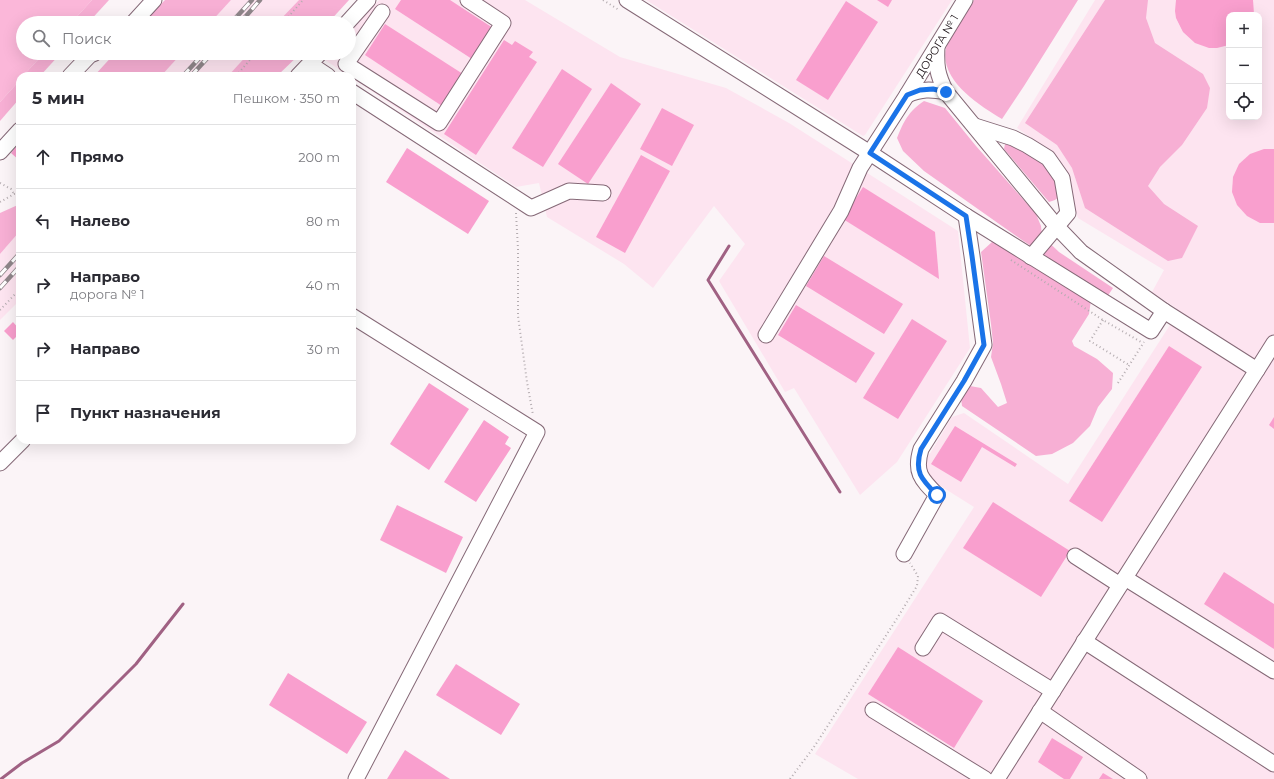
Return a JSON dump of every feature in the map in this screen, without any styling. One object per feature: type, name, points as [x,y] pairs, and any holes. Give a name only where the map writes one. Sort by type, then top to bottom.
[{"type":"street","points":[[139,16],[154,0]]},
{"type":"street","points":[[353,16],[368,0]]},
{"type":"street","points":[[349,60],[346,64],[439,123],[503,23],[468,0]]},
{"type":"street","points":[[627,0],[870,153],[966,216],[1151,331],[1164,311]]},
{"type":"street","name":"ДОРОГА № 1","points":[[766,335],[841,211],[860,168],[965,0]]},
{"type":"street","points":[[356,50],[382,12]]},
{"type":"street","points":[[936,46],[936,63],[939,78],[946,92],[1057,227],[1081,252],[1164,311],[1257,370]]},
{"type":"street","points":[[74,72],[85,60]]},
{"type":"street","points":[[302,72],[314,60]]},
{"type":"street","points":[[310,64],[322,72]]},
{"type":"street","points":[[907,95],[920,90],[933,89],[946,92]]},
{"type":"street","points":[[356,95],[531,208],[569,191],[603,193]]},
{"type":"street","points":[[975,126],[1027,144],[1048,158],[1062,178],[1068,213],[1031,257]]},
{"type":"street","points":[[0,152],[16,134]]},
{"type":"street","points":[[904,554],[937,495],[922,479],[918,470],[918,460],[921,449],[964,381],[984,345],[966,216]]},
{"type":"street","points":[[356,319],[537,432],[356,779]]},
{"type":"street","points":[[997,779],[1274,343]]},
{"type":"street","points":[[0,463],[19,444]]},
{"type":"street","points":[[1075,556],[1122,581],[1274,671]]},
{"type":"street","points":[[923,648],[940,621],[1053,691]]},
{"type":"street","points":[[1084,641],[1274,764]]},
{"type":"street","points":[[873,710],[985,779]]},
{"type":"street","points":[[1040,711],[1139,779]]},
{"type":"path","points":[[289,16],[303,0]]},
{"type":"path","points":[[239,72],[250,60]]},
{"type":"path","points":[[0,183],[11,189],[14,194],[0,202]]},
{"type":"path","points":[[515,198],[518,249],[518,316],[527,382],[537,432]]},
{"type":"path","points":[[0,310],[16,293]]},
{"type":"path","points":[[1103,320],[1090,341],[1129,365]]},
{"type":"path","points":[[1118,383],[1151,331]]},
{"type":"path","points":[[790,779],[814,747],[917,586],[918,576],[904,554]]},
{"type":"shaded area","points":[[0,0],[92,0],[77,16],[16,16],[16,60],[38,60],[27,72],[16,72],[16,84],[0,102]]},
{"type":"shaded area","points":[[92,0],[109,0],[94,16],[77,16]]},
{"type":"shaded area","points":[[165,0],[231,0],[216,16],[150,16]]},
{"type":"shaded area","points":[[231,0],[299,0],[284,16],[216,16]]},
{"type":"shaded area","points":[[299,0],[349,0],[334,16],[284,16]]},
{"type":"shaded area","points":[[379,0],[525,0],[620,57],[726,88],[789,123],[958,231],[970,348],[897,462],[860,495],[794,388],[785,392],[719,281],[745,244],[714,206],[653,288],[624,264],[547,217],[539,183],[516,187],[356,81],[356,72],[343,72],[325,60],[356,60],[356,25]]},
{"type":"shaded area","points":[[646,0],[952,0],[863,136]]},
{"type":"shaded area","points":[[974,0],[1078,0],[1002,119],[972,99],[963,90],[949,71],[945,60],[946,48],[951,35]]},
{"type":"shaded area","points":[[1095,0],[1274,0],[1274,779],[858,779],[815,754],[974,507],[923,475],[923,465],[952,417],[964,413],[1068,484],[1177,314],[1176,308],[1152,292],[1164,270],[1078,218],[1059,158],[1017,128]]},
{"type":"shaded area","points":[[1105,0],[1148,0],[1146,18],[1155,43],[1203,74],[1210,88],[1207,108],[1182,145],[1160,167],[1148,186],[1164,204],[1198,226],[1182,258],[1168,261],[1085,208],[1072,168],[1057,145],[1025,123]]},
{"type":"shaded area","points":[[38,60],[55,60],[44,72],[27,72]]},
{"type":"shaded area","points":[[109,60],[176,60],[165,72],[98,72]]},
{"type":"shaded area","points":[[176,60],[243,60],[232,72],[165,72]]},
{"type":"shaded area","points":[[243,60],[294,60],[281,72],[232,72]]},
{"type":"shaded area","points":[[16,84],[16,103],[0,121],[0,102]]},
{"type":"shaded area","points":[[924,101],[945,108],[976,146],[1036,214],[1041,226],[1042,236],[1059,252],[1113,288],[1107,297],[1022,240],[924,171],[903,151],[897,138],[910,113]]},
{"type":"shaded area","points":[[1005,144],[1034,155],[1043,161],[1052,172],[1060,196],[1049,202],[1004,149]]},
{"type":"shaded area","points":[[16,206],[16,236],[0,254],[0,213]]},
{"type":"shaded area","points":[[16,236],[16,304],[0,320],[0,254]]},
{"type":"shaded area","points":[[992,242],[998,242],[1091,300],[1089,314],[1072,341],[1074,346],[1097,359],[1113,373],[1112,389],[1098,407],[1090,426],[1073,443],[1052,454],[1036,456],[962,406],[961,398],[970,386],[981,388],[998,407],[1007,403],[991,357],[993,343],[981,252]]},
{"type":"building","points":[[401,0],[450,0],[493,28],[472,59],[395,9]]},
{"type":"building","points":[[877,0],[892,0],[888,7]]},
{"type":"building","points":[[1176,0],[1253,0],[1254,12],[1226,12],[1226,46],[1209,48],[1195,43],[1183,32],[1176,18]]},
{"type":"building","points":[[846,1],[878,22],[828,100],[796,80]]},
{"type":"building","points":[[385,24],[463,74],[442,106],[365,55]]},
{"type":"building","points":[[504,40],[512,45],[515,41],[533,52],[529,57],[537,62],[476,155],[444,134]]},
{"type":"building","points":[[562,69],[592,89],[543,167],[512,148]]},
{"type":"building","points":[[611,83],[641,104],[588,184],[558,164]]},
{"type":"building","points":[[662,108],[694,125],[672,166],[640,149]]},
{"type":"building","points":[[16,147],[16,157],[11,153]]},
{"type":"building","points":[[407,148],[489,201],[468,234],[386,182]]},
{"type":"building","points":[[1264,149],[1274,149],[1274,223],[1260,223],[1247,216],[1237,205],[1232,192],[1233,177],[1239,164],[1250,154]]},
{"type":"building","points":[[641,155],[670,171],[625,253],[596,237]]},
{"type":"building","points":[[863,187],[935,232],[939,279],[843,219]]},
{"type":"building","points":[[824,256],[903,304],[884,334],[806,286]]},
{"type":"building","points":[[796,305],[875,353],[856,383],[778,335]]},
{"type":"building","points":[[912,319],[947,341],[898,419],[863,398]]},
{"type":"building","points":[[13,322],[16,325],[16,337],[13,340],[4,331]]},
{"type":"building","points":[[1169,346],[1202,367],[1102,522],[1069,501]]},
{"type":"building","points":[[429,383],[469,409],[429,470],[390,444]]},
{"type":"building","points":[[1274,417],[1274,429],[1269,425]]},
{"type":"building","points":[[484,420],[509,437],[505,444],[511,448],[476,502],[444,482]]},
{"type":"building","points":[[955,426],[1017,464],[1015,467],[982,447],[961,482],[931,464]]},
{"type":"building","points":[[993,502],[1070,551],[1041,597],[963,548]]},
{"type":"building","points":[[397,505],[463,537],[446,573],[380,540]]},
{"type":"building","points":[[1224,572],[1274,604],[1274,649],[1204,604]]},
{"type":"building","points":[[898,647],[983,701],[954,748],[868,694]]},
{"type":"building","points":[[456,664],[520,704],[501,735],[436,695]]},
{"type":"building","points":[[288,673],[367,722],[347,754],[269,705]]},
{"type":"building","points":[[1052,738],[1083,757],[1070,779],[1064,779],[1038,762]]},
{"type":"building","points":[[405,750],[450,779],[387,779]]},
{"type":"building","points":[[1103,773],[1113,779],[1099,779]]},
{"type":"waterway","points":[[729,246],[708,280],[840,492]]},
{"type":"waterway","points":[[1,779],[22,763],[59,741],[136,664],[183,604]]},
{"type":"railway","points":[[237,16],[252,0]]},
{"type":"railway","points":[[246,16],[260,0]]},
{"type":"railway","points":[[187,72],[198,60]]},
{"type":"railway","points":[[195,72],[206,60]]},
{"type":"railway","points":[[0,275],[16,257]]},
{"type":"railway","points":[[0,288],[16,270]]},
{"type":"route","points":[[937,495],[922,479],[918,470],[918,460],[921,449],[964,381],[984,345],[966,216],[870,153],[907,95],[920,90],[933,89],[946,92]]}]
